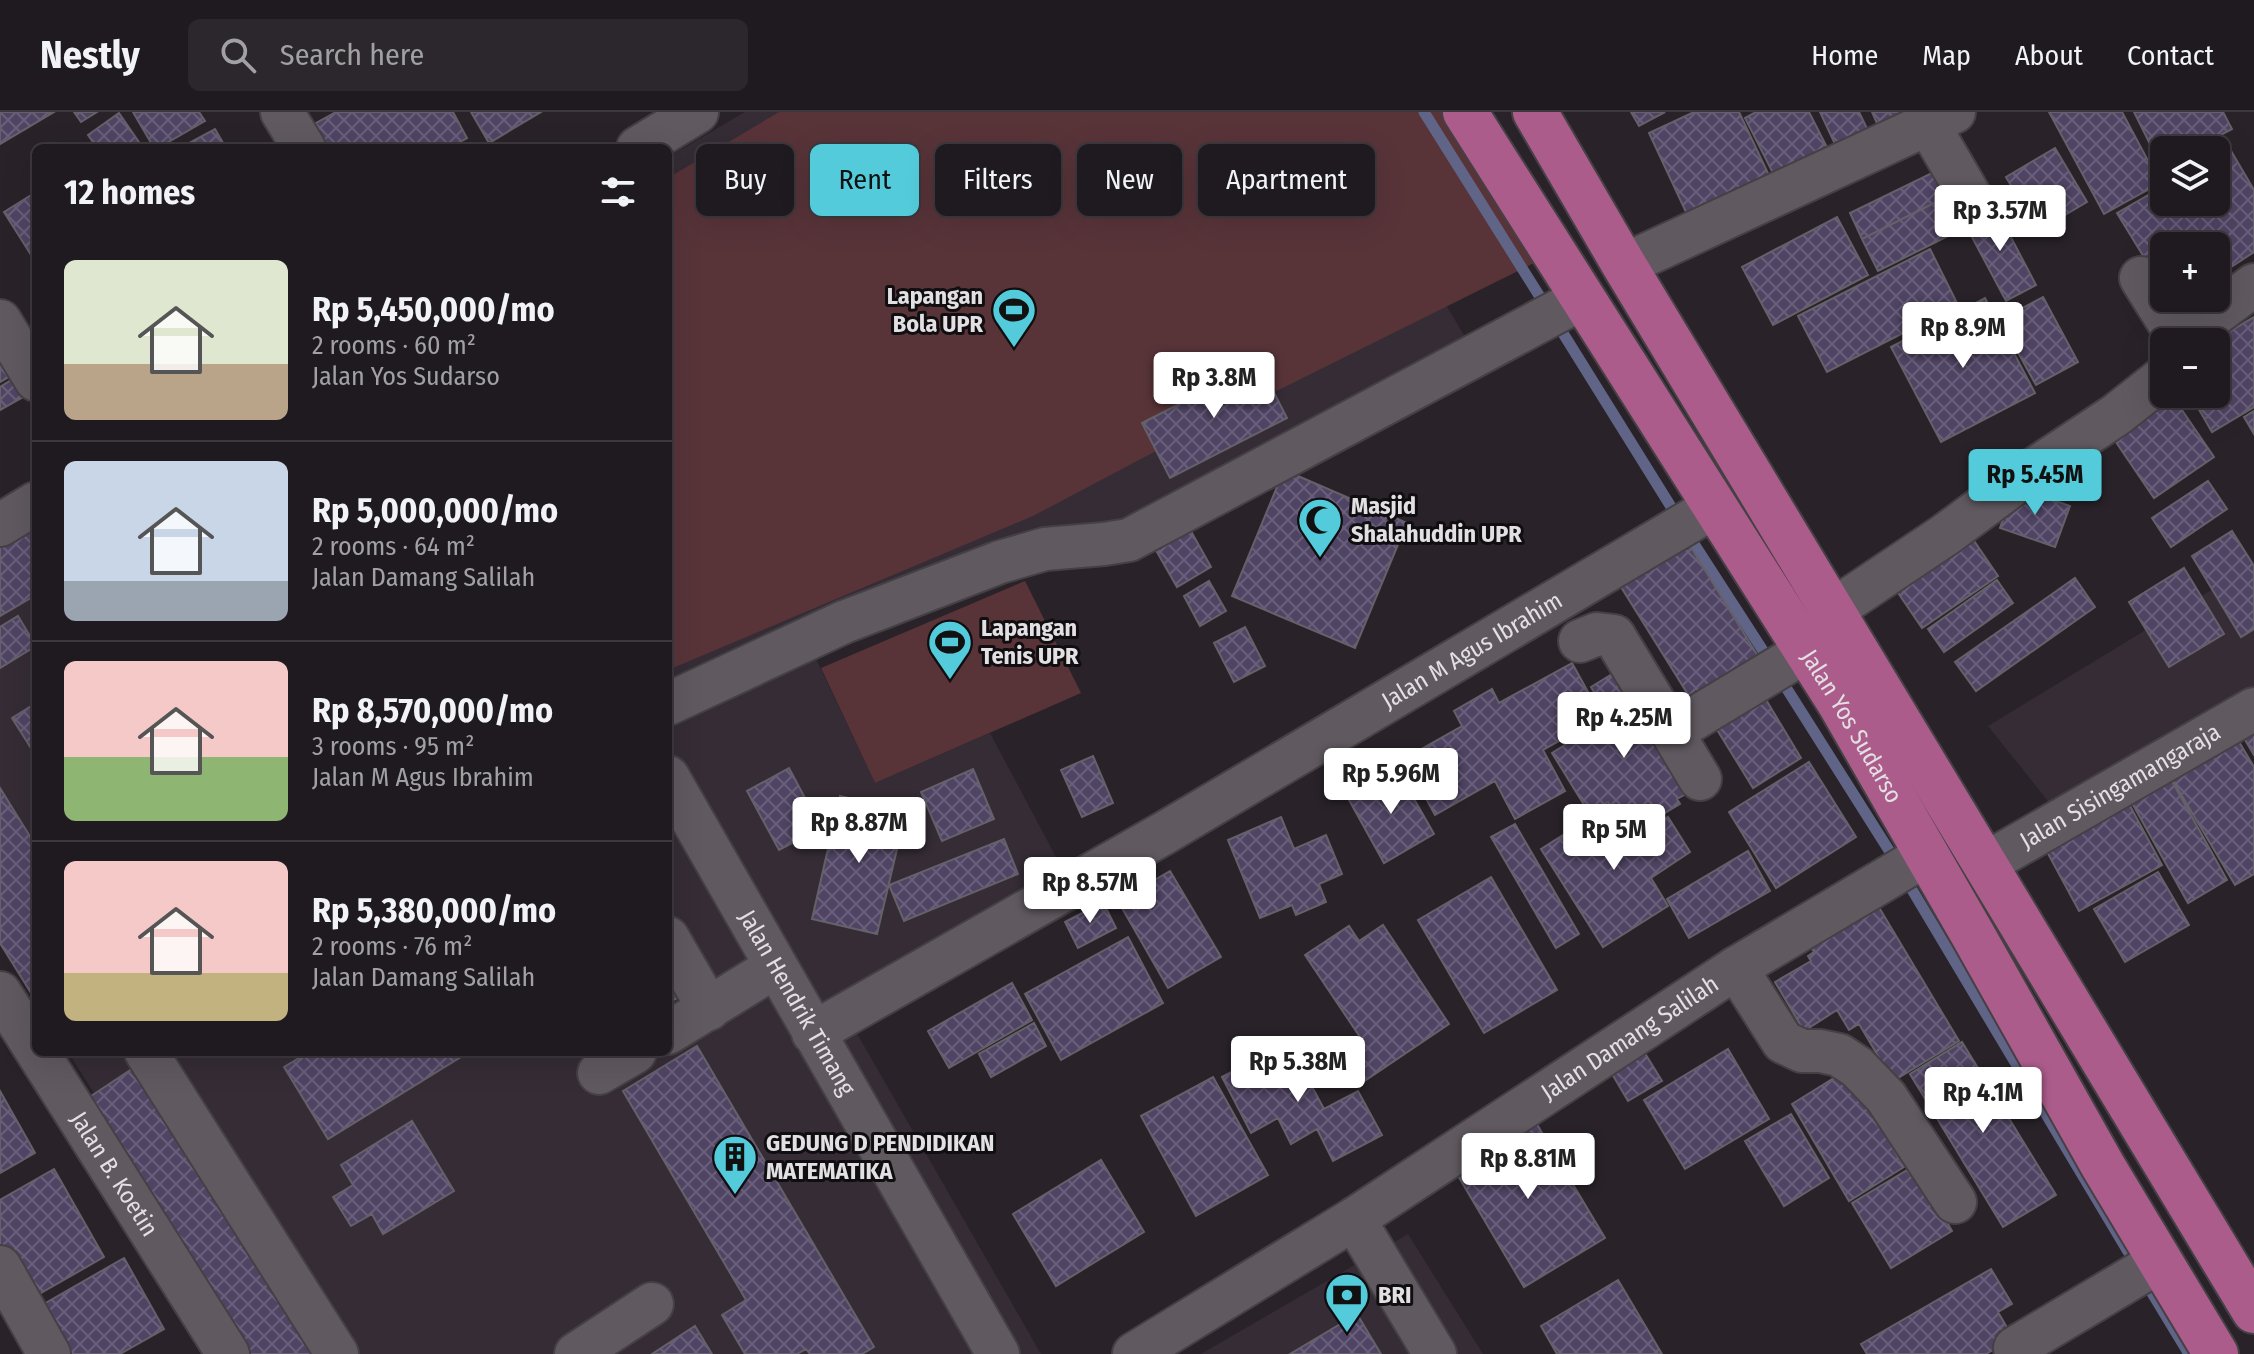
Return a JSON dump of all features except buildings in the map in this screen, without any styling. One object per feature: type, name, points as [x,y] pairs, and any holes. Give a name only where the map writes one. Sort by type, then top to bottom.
[{"type":"main road","name":"Jalan Yos Sudarso","points":[[1465,112],[1840,704],[1909,865],[2103,1166],[2216,1354]]},
{"type":"main road","name":"Jalan Yos Sudarso","points":[[1535,112],[2254,1311]]},
{"type":"street","points":[[282,112],[302,144]]},
{"type":"street","points":[[645,144],[697,112]]},
{"type":"street","points":[[1624,265],[1941,118],[1978,210]]},
{"type":"street","points":[[2141,278],[2173,328]]},
{"type":"street","points":[[2198,328],[2254,285]]},
{"type":"street","points":[[672,702],[844,622],[1000,562],[1045,549],[1129,540],[1581,299]]},
{"type":"street","points":[[0,321],[32,373]]},
{"type":"street","points":[[1833,610],[1945,535],[2150,388]]},
{"type":"street","points":[[0,525],[32,505]]},
{"type":"street","name":"Jalan M Agus Ibrahim","points":[[813,1033],[1166,832],[1714,507]]},
{"type":"street","points":[[1580,641],[1597,634],[1614,636],[1700,779]]},
{"type":"street","points":[[1672,732],[1806,651]]},
{"type":"street","name":"Jalan Sisingamangaraja","points":[[1985,864],[2254,709]]},
{"type":"street","name":"Jalan Hendrik Timang","points":[[672,793],[678,817],[775,967],[998,1354]]},
{"type":"street","name":"Jalan Damang Salilah","points":[[1134,1354],[1354,1219],[1736,968],[1909,865]]},
{"type":"street","points":[[672,945],[709,1009]]},
{"type":"street","points":[[672,1031],[775,967]]},
{"type":"street","points":[[1736,968],[1783,1042],[1802,1051],[1839,1055],[1857,1067],[1886,1097],[1955,1202]]},
{"type":"street","name":"Jalan B. Koetin","points":[[0,993],[32,1040]]},
{"type":"street","name":"Jalan B. Koetin","points":[[42,1056],[228,1354]]},
{"type":"street","points":[[149,1056],[337,1354]]},
{"type":"street","points":[[599,1073],[628,1056]]},
{"type":"street","points":[[1354,1219],[1435,1354]]},
{"type":"street","points":[[2015,1348],[2160,1261]]},
{"type":"street","points":[[0,1267],[49,1354]]},
{"type":"street","points":[[576,1354],[652,1304]]},
{"type":"shaded area","points":[[745,112],[1333,112],[1352,144],[1198,144],[1198,216],[1375,216],[1375,184],[1486,373],[1137,562],[1026,562],[816,659],[875,783],[990,733],[1064,872],[836,997],[1041,1354],[259,1354],[71,1056],[672,1056],[672,155]]},
{"type":"shaded area","name":"Lapangan Bola UPR","points":[[779,112],[1450,112],[1540,260],[1156,451],[1033,516],[672,668],[672,176],[696,161],[696,216],[794,216],[794,144],[725,144]]},
{"type":"shaded area","points":[[32,531],[32,996],[0,945],[0,550]]},
{"type":"shaded area","points":[[2254,564],[2254,691],[2056,811],[1988,726]]},
{"type":"shaded area","name":"Lapangan Tenis UPR","points":[[1025,581],[1081,693],[875,783],[821,668]]},
{"type":"shaded area","points":[[1408,1234],[1483,1354],[1201,1354]]},
{"type":"waterway","points":[[1424,112],[1547,308]]},
{"type":"waterway","points":[[1556,322],[1678,518]]},
{"type":"waterway","points":[[1687,533],[1771,663]]},
{"type":"waterway","points":[[1780,678],[1897,863]]},
{"type":"waterway","points":[[1905,878],[2136,1265]]},
{"type":"waterway","points":[[2144,1280],[2189,1354]]},
{"type":"place","name":"Lapangan Bola UPR","points":[[1014,349]]},
{"type":"place","name":"Masjid Shalahuddin UPR","points":[[1320,559]]},
{"type":"place","name":"Lapangan Tenis UPR","points":[[950,681]]},
{"type":"place","name":"GEDUNG D PENDIDIKAN MATEMATIKA","points":[[735,1196]]},
{"type":"place","name":"BRI","points":[[1347,1334]]}]
